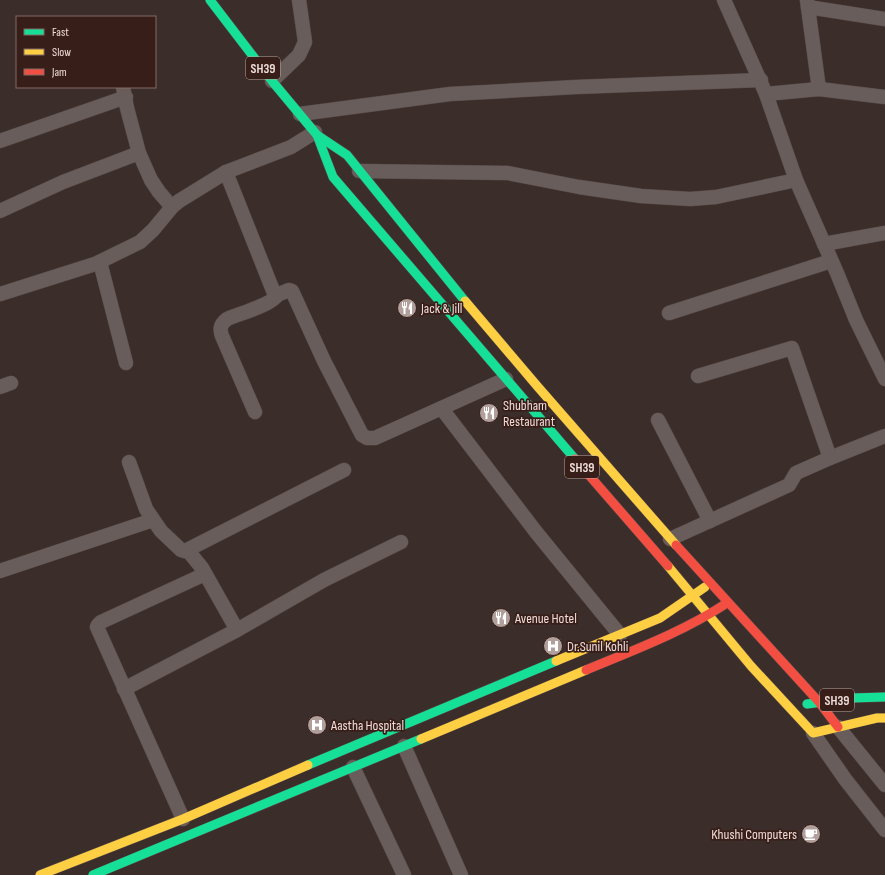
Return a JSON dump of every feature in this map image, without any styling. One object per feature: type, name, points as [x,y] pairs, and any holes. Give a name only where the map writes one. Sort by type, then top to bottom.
[{"type":"main road","name":"SH39","points":[[210,0],[272,81],[316,134],[347,156],[489,330],[670,539],[819,702],[838,727]]},
{"type":"main road","name":"SH39","points":[[316,134],[333,177],[638,530],[751,666],[813,733],[876,718],[885,718]]},
{"type":"main road","points":[[40,875],[183,819],[397,727],[660,618],[710,584]]},
{"type":"main road","points":[[93,875],[669,636],[709,615],[727,603]]},
{"type":"main road","name":"SH39","points":[[790,708],[819,702],[852,698],[885,697]]},
{"type":"street","points":[[272,81],[299,55],[305,42],[299,0]]},
{"type":"street","points":[[724,0],[761,80],[796,180],[856,320],[885,379]]},
{"type":"street","points":[[819,89],[807,4],[885,19]]},
{"type":"street","points":[[300,114],[450,94],[576,87],[761,80]]},
{"type":"street","points":[[766,94],[819,89],[885,97]]},
{"type":"street","points":[[0,141],[125,92],[127,108],[139,153],[151,180],[172,207]]},
{"type":"street","points":[[0,294],[100,262],[140,242],[179,201],[226,172],[291,147],[316,134]]},
{"type":"street","points":[[0,211],[63,182],[139,153]]},
{"type":"street","points":[[359,171],[508,173],[579,187],[633,195],[690,199],[716,197],[796,180]]},
{"type":"street","points":[[226,172],[274,293],[277,295]]},
{"type":"street","points":[[824,244],[885,233]]},
{"type":"street","points":[[669,313],[831,261]]},
{"type":"street","points":[[100,262],[126,363]]},
{"type":"street","points":[[255,412],[222,336],[222,323],[227,319],[268,303],[276,298],[277,295],[289,290],[292,291],[324,361],[362,435],[367,438],[375,438],[506,379]]},
{"type":"street","points":[[698,376],[792,348],[830,458]]},
{"type":"street","points":[[442,409],[536,532],[620,635]]},
{"type":"street","points":[[658,420],[710,521]]},
{"type":"street","points":[[670,539],[789,485],[796,473],[885,436]]},
{"type":"street","points":[[129,462],[146,509],[153,520],[161,531],[181,550],[190,552],[205,574],[237,630]]},
{"type":"street","points":[[185,551],[344,470]]},
{"type":"street","points":[[0,571],[153,520]]},
{"type":"street","points":[[124,689],[237,630],[324,580],[401,542]]},
{"type":"street","points":[[183,819],[98,631],[98,624],[205,574]]},
{"type":"street","points":[[838,727],[885,785]]},
{"type":"street","points":[[813,733],[849,785],[885,830]]},
{"type":"street","points":[[404,746],[461,875]]},
{"type":"street","points":[[353,767],[404,875]]},
{"type":"traffic: fast","points":[[210,0],[272,81],[317,135],[347,155],[465,301]]},
{"type":"traffic: fast","points":[[317,135],[333,177],[575,459]]},
{"type":"traffic: fast","points":[[308,765],[556,661]]},
{"type":"traffic: fast","points":[[807,704],[852,698],[885,697]]},
{"type":"traffic: fast","points":[[93,875],[421,739]]},
{"type":"traffic: slow","points":[[465,301],[676,545]]},
{"type":"traffic: slow","points":[[668,566],[751,666],[813,733],[877,718],[885,718]]},
{"type":"traffic: slow","points":[[556,661],[660,618],[705,587]]},
{"type":"traffic: slow","points":[[421,739],[586,670]]},
{"type":"traffic: slow","points":[[40,875],[183,819],[308,765]]},
{"type":"traffic: jam","points":[[575,459],[668,566]]},
{"type":"traffic: jam","points":[[676,545],[819,702],[838,727]]},
{"type":"traffic: jam","points":[[586,670],[676,632],[727,603]]},
{"type":"place","name":"Jack & Jill","points":[[407,308]]},
{"type":"place","name":"Shubham Restaurant","points":[[489,413]]},
{"type":"place","name":"Avenue Hotel","points":[[501,618]]},
{"type":"place","name":"Dr.Sunil Kohli","points":[[553,646]]},
{"type":"place","name":"Aastha Hospital","points":[[317,725]]},
{"type":"place","name":"Khushi Computers","points":[[811,834]]}]
